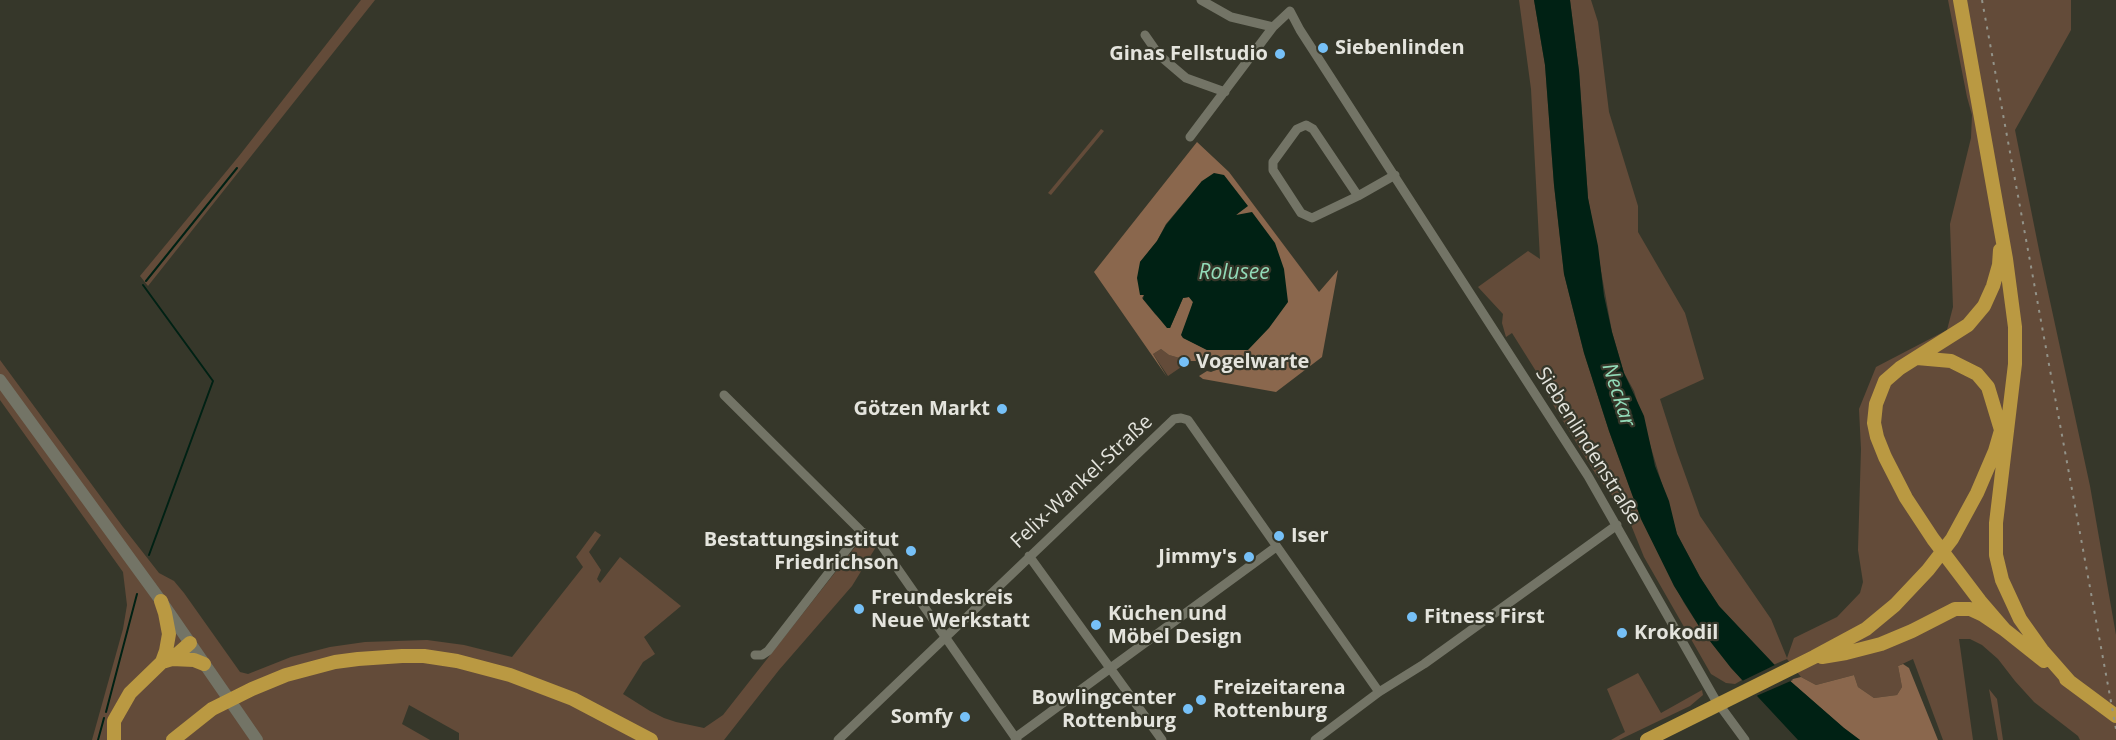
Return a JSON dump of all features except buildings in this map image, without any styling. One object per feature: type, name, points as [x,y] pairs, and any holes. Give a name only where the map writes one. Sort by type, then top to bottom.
[{"type":"main road","points":[[1960,0],[2015,327],[2015,364],[1996,524],[1996,555],[2002,580],[2020,620],[2071,683]]},
{"type":"main road","points":[[2001,233],[1999,265],[1984,306],[1968,325],[1900,368],[1885,381],[1876,404],[1874,423],[1877,437],[1906,498],[1980,601],[2005,630]]},
{"type":"main road","points":[[1917,358],[1951,361],[1977,374],[1988,387],[2001,430]]},
{"type":"main road","points":[[0,381],[161,601],[257,740]]},
{"type":"main road","points":[[1647,740],[1809,660],[1866,629],[1895,605],[1928,570],[1952,539],[1977,493],[1995,451],[2011,396]]},
{"type":"main road","points":[[161,601],[169,634],[167,657]]},
{"type":"main road","points":[[1809,660],[1846,654],[1881,644],[1912,632],[1955,609],[1970,609],[2005,630],[2116,716]]},
{"type":"main road","points":[[114,740],[114,721],[123,703],[137,685],[188,639]]},
{"type":"main road","points":[[172,740],[212,709],[286,675],[335,662],[402,656],[424,656],[457,661],[510,675],[573,699],[651,740]]},
{"type":"main road","points":[[167,657],[194,660],[204,664]]},
{"type":"street","points":[[1190,137],[1273,27],[1231,18],[1201,0]]},
{"type":"street","name":"Siebenlindenstraße","points":[[1273,27],[1290,11],[1300,30],[1565,440],[1617,525],[1719,705],[1745,740]]},
{"type":"street","points":[[1145,35],[1159,55],[1186,78],[1225,92]]},
{"type":"street","points":[[1358,196],[1313,129],[1306,125],[1298,129],[1273,162],[1273,171],[1301,213],[1312,218],[1358,196],[1395,175]]},
{"type":"street","points":[[724,395],[861,531],[879,542],[1016,739],[1276,547]]},
{"type":"street","name":"Felix-Wankel-Straße","points":[[838,740],[1029,556],[1174,420],[1181,418],[1188,420],[1379,692]]},
{"type":"street","points":[[1315,740],[1379,692],[1424,664],[1617,525]]},
{"type":"street","points":[[754,655],[762,655],[768,651],[851,544],[864,534],[869,535]]},
{"type":"street","points":[[1029,556],[1162,740]]},
{"type":"shaded area","points":[[361,0],[375,0],[148,286],[140,276],[239,156]]},
{"type":"shaded area","points":[[1519,0],[1534,0],[1545,65],[1554,185],[1564,274],[1584,353],[1641,519],[1684,603],[1702,631],[1742,680],[1735,684],[1726,683],[1711,674],[1644,557],[1627,515],[1595,473],[1512,333],[1506,337],[1502,323],[1503,314],[1478,287],[1528,251],[1540,259],[1531,89]]},
{"type":"shaded area","points":[[1570,0],[1591,0],[1598,22],[1609,112],[1638,206],[1638,232],[1685,313],[1704,379],[1660,399],[1677,452],[1700,516],[1771,619],[1787,658],[1794,638],[1837,617],[1860,593],[1863,582],[1858,550],[1861,449],[1859,409],[1876,367],[1947,330],[1953,307],[1950,224],[1971,138],[1972,115],[1948,0],[2071,0],[2071,30],[2015,130],[2090,486],[2116,635],[2116,740],[2080,740],[2078,736],[2034,702],[1998,659],[1982,645],[1970,639],[1959,639],[1973,740],[1943,740],[1913,659],[1898,666],[1902,687],[1897,695],[1874,698],[1858,687],[1854,675],[1816,685],[1801,677],[1787,659],[1773,665],[1719,606],[1677,534],[1634,391],[1624,373],[1612,332],[1588,198],[1579,71]]},
{"type":"shaded area","points":[[1101,129],[1104,131],[1051,195],[1048,193]]},
{"type":"shaded area","points":[[1197,142],[1229,172],[1319,292],[1338,270],[1322,357],[1276,392],[1203,379],[1199,376],[1207,371],[1216,370],[1224,363],[1190,361],[1169,355],[1161,349],[1153,354],[1167,377],[1094,272]],"holes":[[[1202,181],[1238,213],[1236,215],[1241,215],[1248,350],[1207,350],[1184,338],[1193,302],[1189,297],[1183,298],[1170,328],[1142,298],[1144,295],[1140,262],[1157,241],[1166,224]]]},
{"type":"shaded area","points":[[1161,349],[1169,355],[1190,361],[1168,376],[1153,354]]},
{"type":"shaded area","points":[[0,360],[159,573],[174,581],[240,672],[248,674],[291,657],[330,647],[365,642],[427,640],[464,645],[512,657],[583,567],[576,557],[595,531],[601,535],[589,552],[601,570],[597,579],[600,583],[620,557],[681,606],[644,637],[655,654],[643,662],[623,694],[664,718],[704,728],[723,715],[859,542],[866,540],[879,542],[852,586],[779,670],[724,740],[459,740],[459,733],[409,705],[402,724],[430,740],[92,740],[123,629],[127,605],[123,572],[0,400]]},
{"type":"shaded area","points":[[1903,664],[1909,668],[1938,740],[1860,740],[1789,680],[1801,677],[1816,685],[1854,675],[1858,687],[1874,698],[1897,695],[1902,687],[1898,666]]},
{"type":"shaded area","points":[[1638,673],[1661,713],[1702,690],[1703,695],[1690,706],[1619,740],[1611,740],[1625,732],[1607,689]]},
{"type":"shaded area","points":[[1989,689],[1997,699],[2003,740],[1998,740]]},
{"type":"water","name":"Neckar","points":[[1534,0],[1570,0],[1579,71],[1588,198],[1598,246],[1604,296],[1624,373],[1644,416],[1655,466],[1669,501],[1677,534],[1719,606],[1789,680],[1860,740],[1798,740],[1731,668],[1702,631],[1674,586],[1641,519],[1584,353],[1564,274],[1554,185],[1545,65]]},
{"type":"water","name":"Rolusee","points":[[1214,173],[1224,175],[1248,206],[1236,215],[1252,212],[1275,243],[1284,269],[1288,302],[1269,328],[1248,350],[1207,350],[1183,338],[1181,335],[1193,302],[1189,297],[1183,298],[1170,328],[1167,328],[1143,299],[1144,295],[1140,295],[1137,278],[1140,262],[1157,241],[1166,225],[1202,181]]},
{"type":"pier","points":[[1777,664],[1793,680],[1754,697],[1740,682]]},
{"type":"waterway","points":[[146,281],[237,168]]},
{"type":"waterway","points":[[143,285],[213,381],[149,555]]},
{"type":"waterway","points":[[106,712],[137,594]]},
{"type":"waterway","points":[[98,740],[104,718]]},
{"type":"railway","points":[[1982,0],[2116,729]]},
{"type":"place","name":"Siebenlinden","points":[[1323,48]]},
{"type":"place","name":"Ginas Fellstudio","points":[[1280,54]]},
{"type":"place","name":"Vogelwarte","points":[[1184,362]]},
{"type":"place","name":"Götzen Markt","points":[[1002,409]]},
{"type":"place","name":"Iser","points":[[1279,536]]},
{"type":"place","name":"Bestattungsinstitut Friedrichson","points":[[911,551]]},
{"type":"place","name":"Jimmy's","points":[[1249,557]]},
{"type":"place","name":"Freundeskreis Neue Werkstatt","points":[[859,609]]},
{"type":"place","name":"Fitness First","points":[[1412,617]]},
{"type":"place","name":"Küchen und Möbel Design","points":[[1096,625]]},
{"type":"place","name":"Krokodil","points":[[1622,633]]},
{"type":"place","name":"Freizeitarena Rottenburg","points":[[1201,700]]},
{"type":"place","name":"Bowlingcenter Rottenburg","points":[[1188,709]]},
{"type":"place","name":"Somfy","points":[[965,717]]}]
